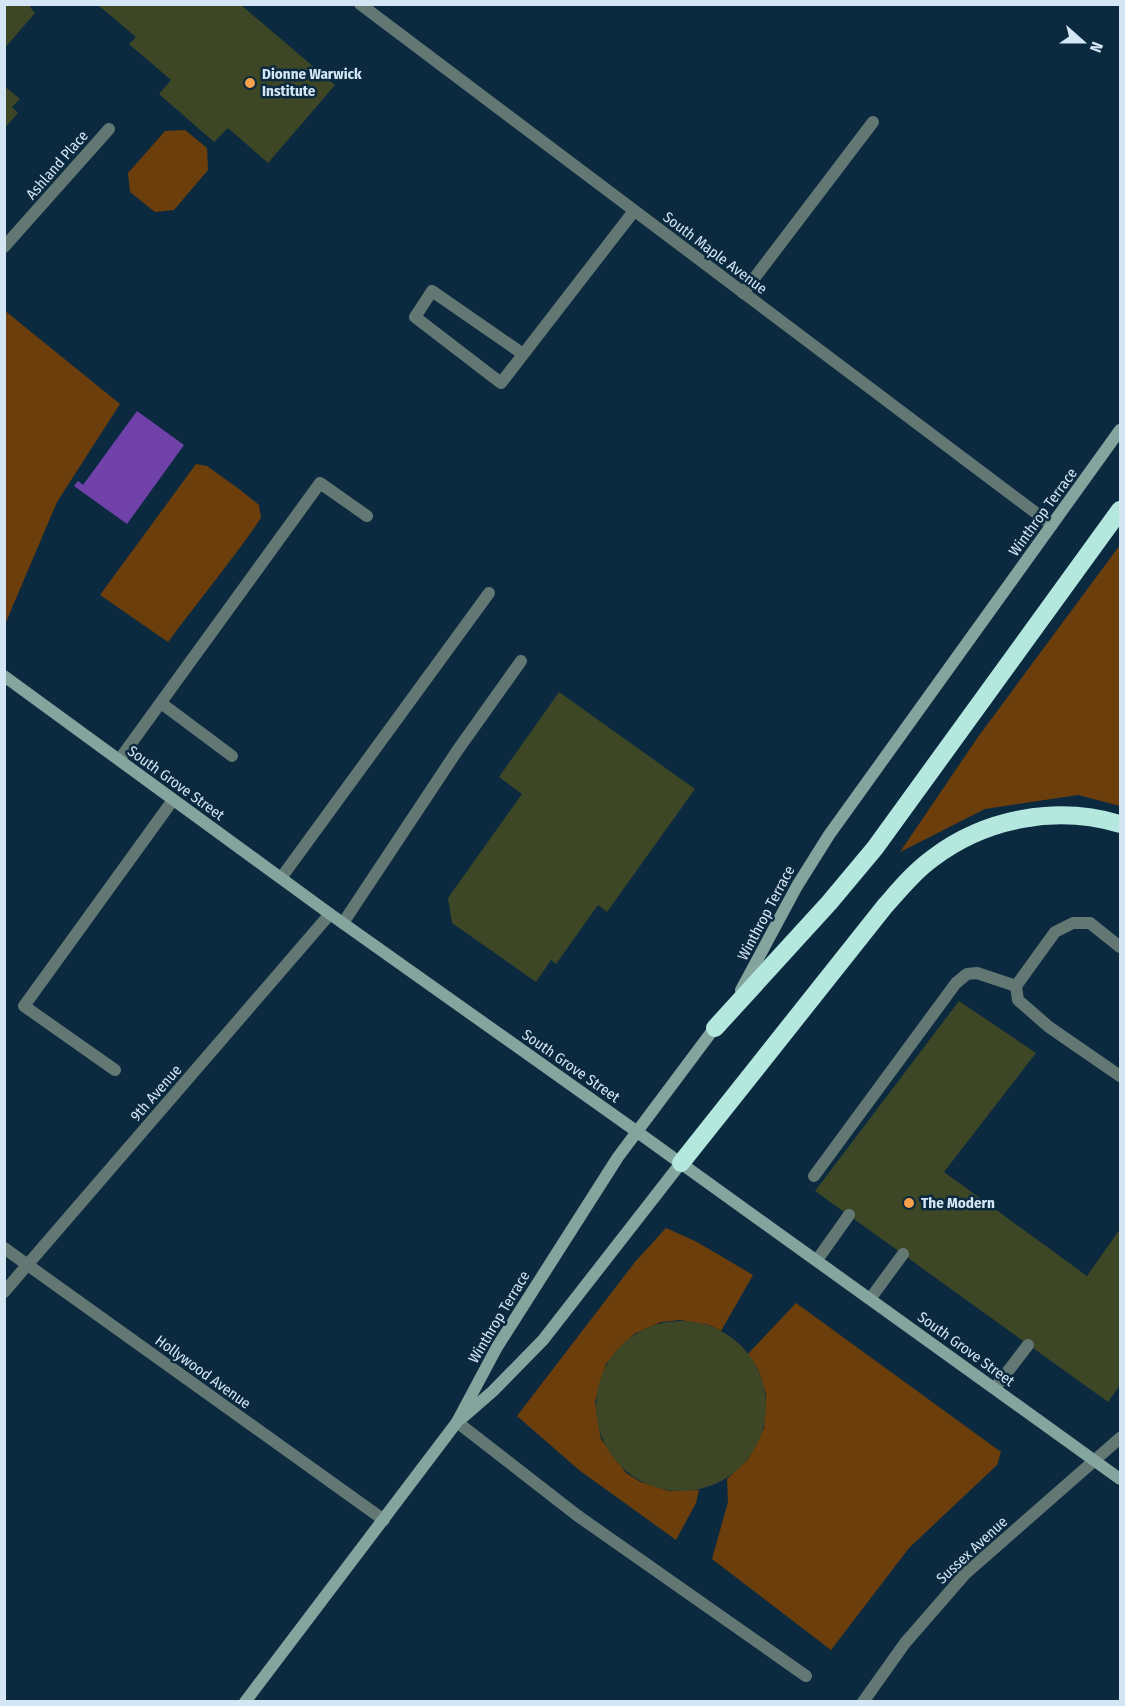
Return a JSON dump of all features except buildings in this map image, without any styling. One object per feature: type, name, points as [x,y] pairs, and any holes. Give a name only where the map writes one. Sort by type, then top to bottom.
[{"type":"highway","points":[[715,1028],[829,903],[869,855],[1120,510]]},
{"type":"highway","points":[[681,1163],[885,906],[914,874],[932,859],[970,836],[1009,821],[1071,816],[1093,818],[1120,825]]},
{"type":"main road","name":"Winthrop Terrace","points":[[245,1701],[457,1422],[514,1318],[636,1131],[715,1028],[747,980],[797,886],[830,834],[1120,430]]},
{"type":"main road","name":"South Grove Street","points":[[4,676],[330,914],[817,1260],[1120,1479]]},
{"type":"main road","name":"Winthrop Terrace","points":[[457,1422],[493,1391],[543,1340],[681,1163]]},
{"type":"street","name":"South Maple Avenue","points":[[360,4],[1052,525]]},
{"type":"street","points":[[743,293],[873,122]]},
{"type":"street","name":"Ashland Place","points":[[4,247],[109,129]]},
{"type":"street","points":[[523,354],[432,291],[415,317],[501,383],[634,211]]},
{"type":"street","points":[[119,760],[320,483],[367,516]]},
{"type":"street","points":[[281,878],[489,593]]},
{"type":"street","points":[[343,923],[461,744],[521,661]]},
{"type":"street","points":[[161,703],[232,756]]},
{"type":"street","points":[[115,1070],[24,1006],[173,800]]},
{"type":"street","name":"9th Avenue","points":[[4,1292],[330,914]]},
{"type":"street","points":[[1120,948],[1090,923],[1073,923],[1054,932],[1016,986],[1018,1000],[1041,1020],[1120,1076]]},
{"type":"street","points":[[814,1176],[956,982],[967,974],[977,973],[1016,986]]},
{"type":"street","points":[[817,1260],[849,1215]]},
{"type":"street","name":"Hollywood Avenue","points":[[4,1248],[384,1521]]},
{"type":"street","points":[[870,1299],[903,1254]]},
{"type":"street","points":[[995,1388],[1028,1345]]},
{"type":"street","points":[[457,1422],[578,1516],[806,1676]]},
{"type":"street","name":"Sussex Avenue","points":[[863,1701],[905,1643],[965,1574],[1120,1438]]},
{"type":"shaded area","points":[[185,130],[207,148],[208,170],[174,210],[155,212],[130,192],[128,173],[165,131]]},
{"type":"shaded area","points":[[4,310],[120,404],[57,502],[6,622]]},
{"type":"shaded area","points":[[137,411],[184,445],[127,524],[74,486],[78,481],[83,485]]},
{"type":"shaded area","points":[[196,464],[207,466],[259,505],[261,518],[168,642],[100,595]]},
{"type":"shaded area","points":[[1120,545],[1120,806],[1078,795],[985,809],[900,852],[978,737]]},
{"type":"shaded area","points":[[666,1228],[697,1242],[753,1275],[721,1331],[709,1325],[680,1320],[661,1322],[634,1334],[606,1364],[595,1402],[601,1439],[626,1473],[641,1482],[669,1491],[699,1490],[696,1503],[676,1540],[579,1470],[517,1416],[635,1262]]},
{"type":"shaded area","points":[[796,1303],[1001,1452],[997,1465],[909,1548],[831,1650],[712,1559],[728,1502],[727,1479],[748,1459],[764,1428],[766,1394],[758,1369],[747,1355]]},
{"type":"place","name":"Dionne Warwick Institute","points":[[250,83]]},
{"type":"place","name":"The Modern","points":[[909,1203]]}]
